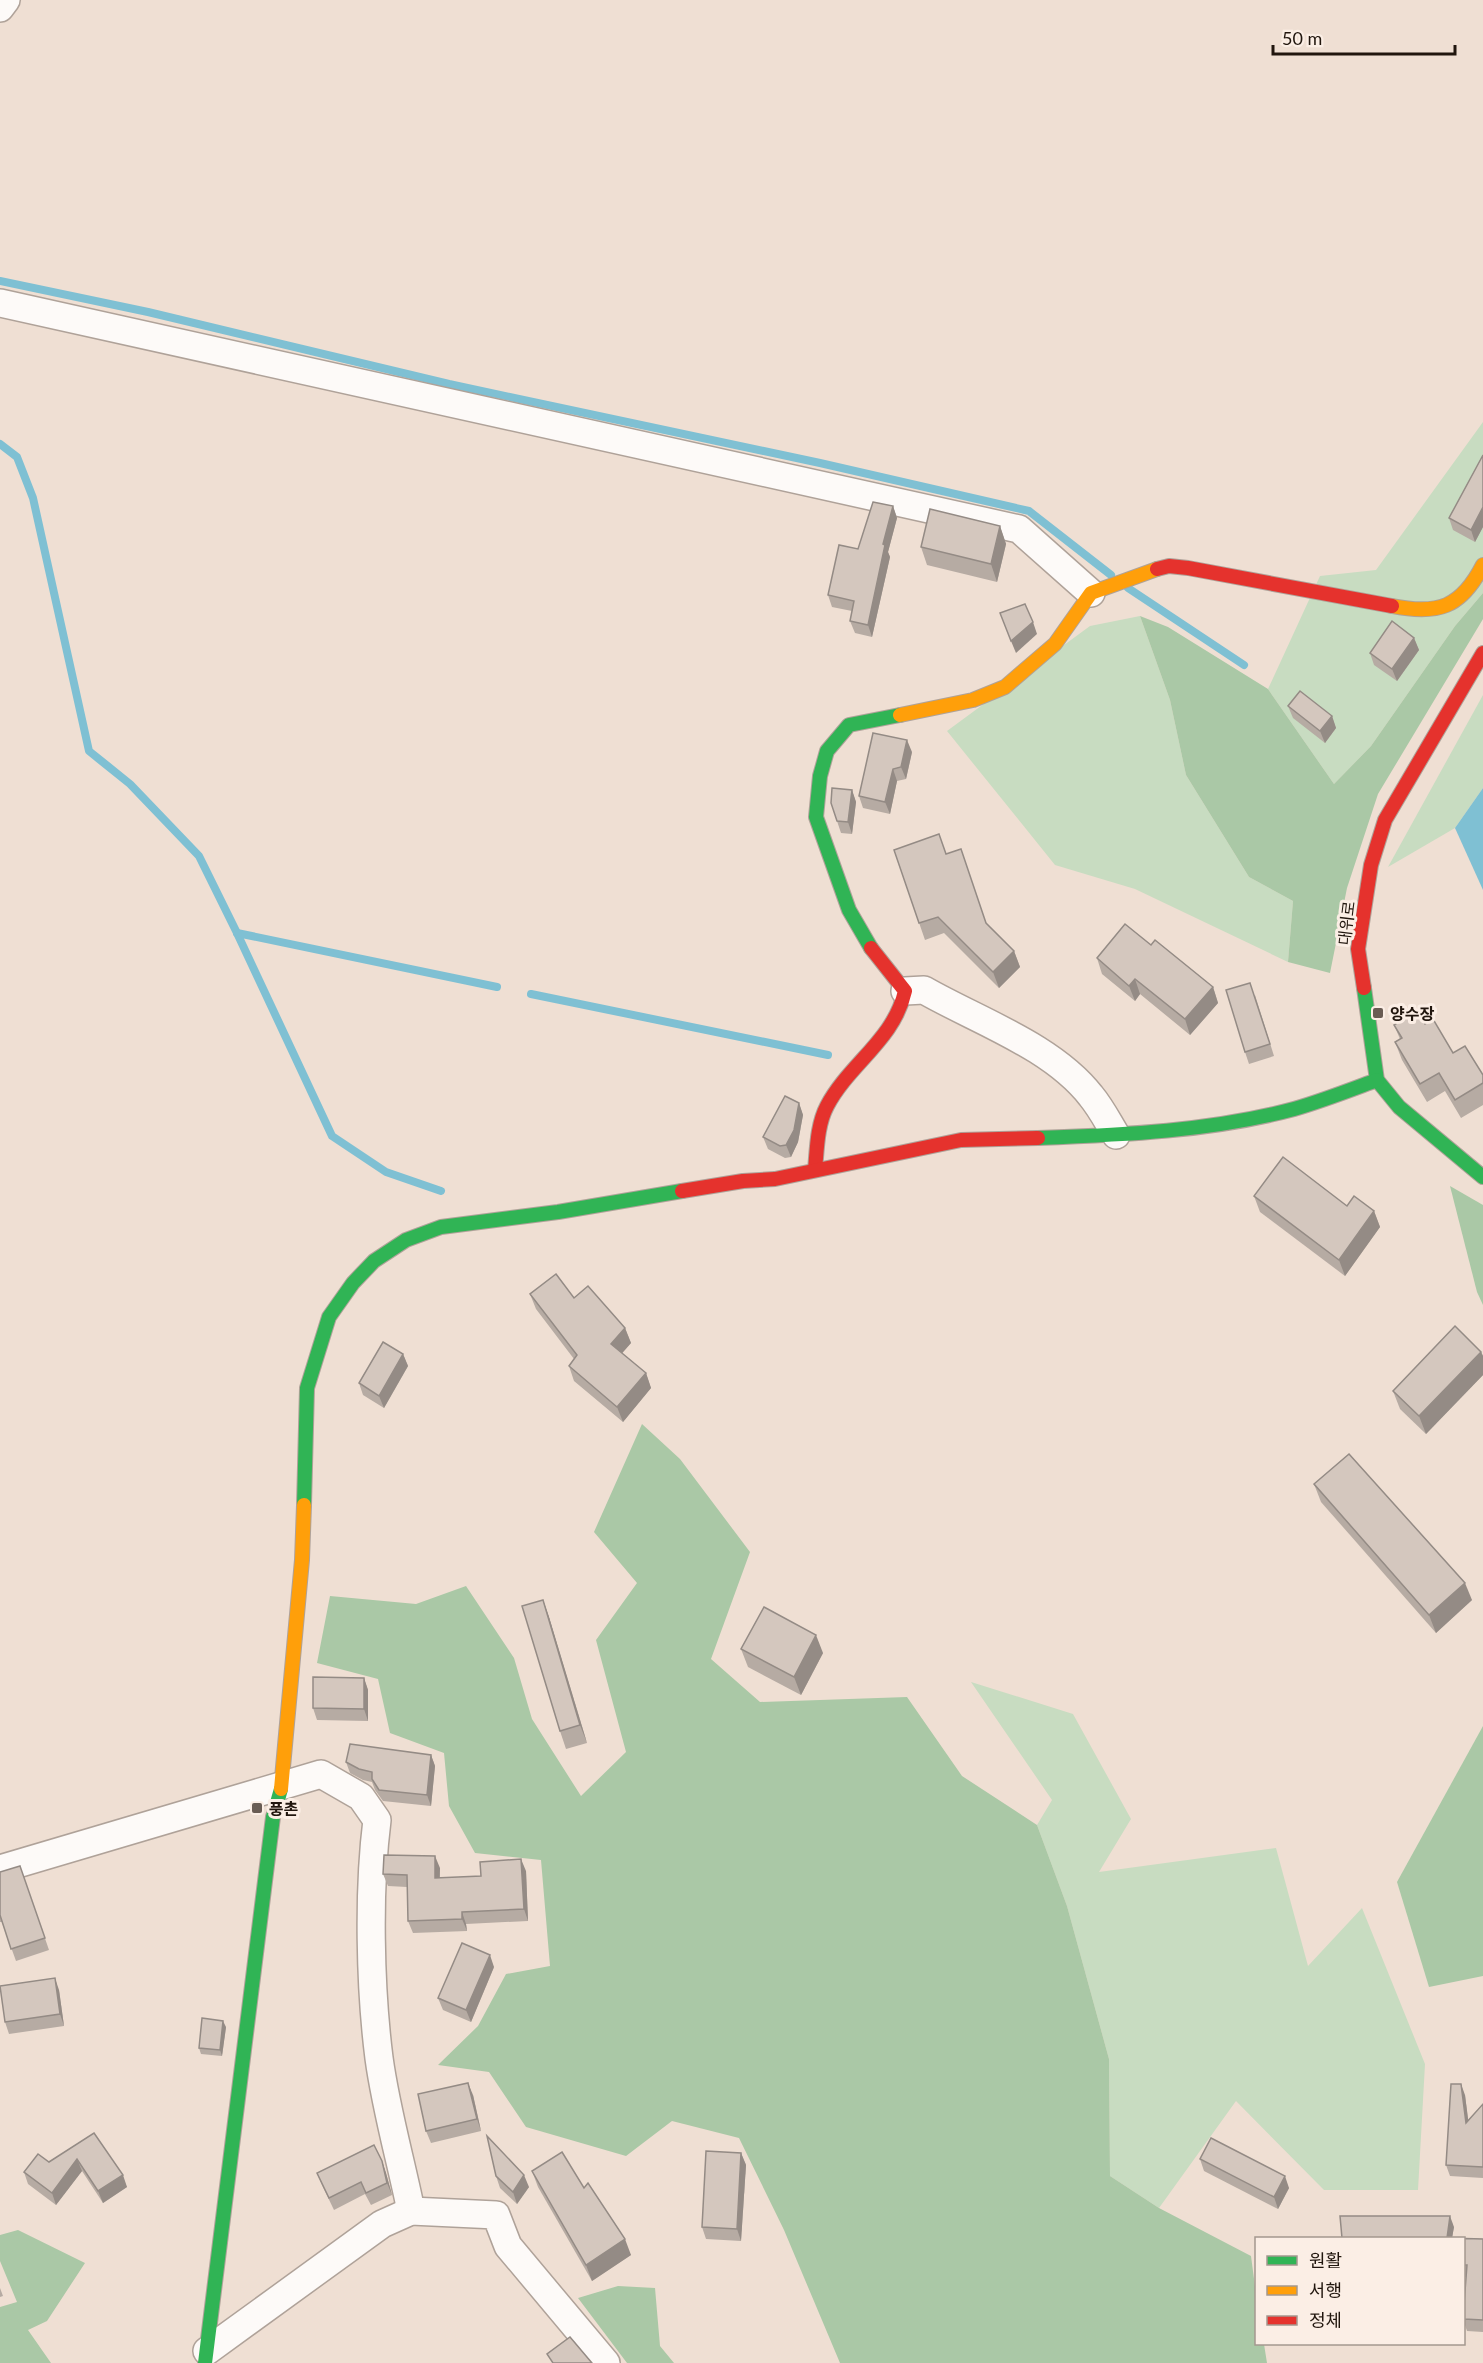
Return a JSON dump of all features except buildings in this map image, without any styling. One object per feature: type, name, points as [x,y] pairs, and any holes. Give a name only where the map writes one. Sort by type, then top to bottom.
[{"type":"street","points":[[0,8],[6,0]]},
{"type":"street","points":[[0,303],[1019,529],[1102,589]]},
{"type":"street","points":[[815,1170],[818,1134],[830,1100],[858,1069],[904,1005],[905,991],[877,958],[849,910],[816,817],[820,776],[827,751],[849,725],[974,700],[1005,687],[1055,644],[1102,589],[1169,566],[1406,609],[1441,609],[1471,589],[1483,565]]},
{"type":"street","name":"대위로","points":[[1377,1080],[1358,949],[1371,865],[1385,820],[1483,653]]},
{"type":"street","points":[[905,991],[924,990],[1027,1043],[1050,1059],[1091,1095],[1116,1135]]},
{"type":"street","points":[[206,2357],[273,1817],[282,1785],[291,1658],[302,1560],[308,1388],[328,1317],[353,1283],[374,1261],[406,1240],[441,1227],[547,1214],[743,1181],[775,1179],[961,1140],[1116,1135],[1221,1123],[1294,1109],[1377,1080],[1399,1107],[1483,1178]]},
{"type":"street","points":[[0,1869],[321,1774],[361,1797],[376,1820],[372,1856],[379,2059],[411,2211]]},
{"type":"street","points":[[206,2357],[382,2224],[411,2211],[496,2215],[508,2246],[606,2363]]},
{"type":"green space","points":[[1483,422],[1483,593],[1455,626],[1371,746],[1334,784],[1268,689],[1320,576],[1376,570]]},
{"type":"green space","points":[[1483,593],[1483,619],[1378,794],[1347,888],[1330,973],[1288,962],[1293,901],[1249,877],[1186,775],[1170,700],[1140,616],[1168,627],[1268,689],[1334,784],[1371,746],[1455,626]]},
{"type":"green space","points":[[1140,616],[1170,700],[1186,775],[1249,877],[1293,901],[1288,962],[1135,889],[1055,865],[947,731],[1090,626]]},
{"type":"green space","points":[[1483,695],[1483,788],[1455,828],[1388,867]]},
{"type":"green space","points":[[1450,1186],[1483,1205],[1483,1305],[1477,1292]]},
{"type":"green space","points":[[642,1424],[680,1459],[750,1552],[711,1659],[760,1702],[907,1697],[962,1776],[1037,1825],[1067,1906],[1109,2059],[1110,2176],[1159,2208],[1251,2256],[1255,2286],[1255,2345],[1264,2345],[1267,2363],[840,2363],[784,2230],[739,2138],[672,2121],[626,2156],[526,2127],[489,2072],[438,2065],[478,2026],[506,1974],[550,1966],[541,1860],[475,1853],[449,1806],[444,1753],[390,1733],[378,1679],[317,1663],[330,1596],[416,1604],[466,1586],[514,1658],[532,1719],[581,1796],[626,1752],[596,1640],[637,1583],[594,1532]]},
{"type":"green space","points":[[971,1682],[1073,1714],[1131,1819],[1099,1872],[1276,1848],[1308,1966],[1362,1908],[1425,2064],[1418,2190],[1324,2190],[1236,2101],[1159,2208],[1110,2176],[1109,2059],[1067,1906],[1037,1825],[1052,1800]]},
{"type":"green space","points":[[1483,1726],[1483,1976],[1429,1987],[1397,1882]]},
{"type":"green space","points":[[18,2230],[85,2263],[47,2321],[28,2330],[51,2363],[0,2363],[0,2307],[17,2302],[0,2261],[0,2235]]},
{"type":"green space","points":[[618,2286],[655,2288],[660,2346],[674,2363],[627,2363],[578,2298]]},
{"type":"water","points":[[1483,788],[1483,890],[1455,828]]},
{"type":"waterway","points":[[0,281],[148,312],[449,384],[820,463],[1029,511],[1111,575]]},
{"type":"waterway","points":[[0,444],[17,457],[33,498],[89,751],[130,784],[199,856],[332,1136],[386,1172],[441,1191]]},
{"type":"waterway","points":[[1128,588],[1244,665]]},
{"type":"waterway","points":[[237,933],[497,987]]},
{"type":"waterway","points":[[531,994],[828,1055]]},
{"type":"traffic: fast","points":[[871,948],[849,910],[816,817],[820,776],[827,751],[849,725],[900,715]]},
{"type":"traffic: fast","points":[[1364,988],[1377,1080],[1399,1107],[1483,1177]]},
{"type":"traffic: fast","points":[[1038,1138],[1167,1131],[1231,1122],[1294,1109],[1377,1080]]},
{"type":"traffic: fast","points":[[304,1505],[307,1388],[329,1317],[353,1283],[374,1261],[406,1240],[441,1227],[558,1212],[682,1191]]},
{"type":"traffic: fast","points":[[205,2363],[273,1817],[281,1789]]},
{"type":"traffic: slow","points":[[1392,606],[1423,609],[1446,605],[1466,591],[1483,565]]},
{"type":"traffic: slow","points":[[900,715],[973,700],[1005,687],[1055,644],[1091,593],[1157,569]]},
{"type":"traffic: slow","points":[[281,1789],[302,1560],[304,1505]]},
{"type":"traffic: jam","points":[[1157,569],[1169,566],[1188,568],[1392,606]]},
{"type":"traffic: jam","points":[[1364,988],[1358,949],[1371,865],[1385,820],[1483,653]]},
{"type":"traffic: jam","points":[[815,1170],[819,1129],[827,1106],[836,1091],[891,1024],[905,991],[871,948]]},
{"type":"traffic: jam","points":[[682,1191],[743,1181],[775,1179],[961,1140],[1038,1138]]},
{"type":"place","name":"양수장","points":[[1378,1013]]},
{"type":"place","name":"풍촌","points":[[257,1808]]}]
